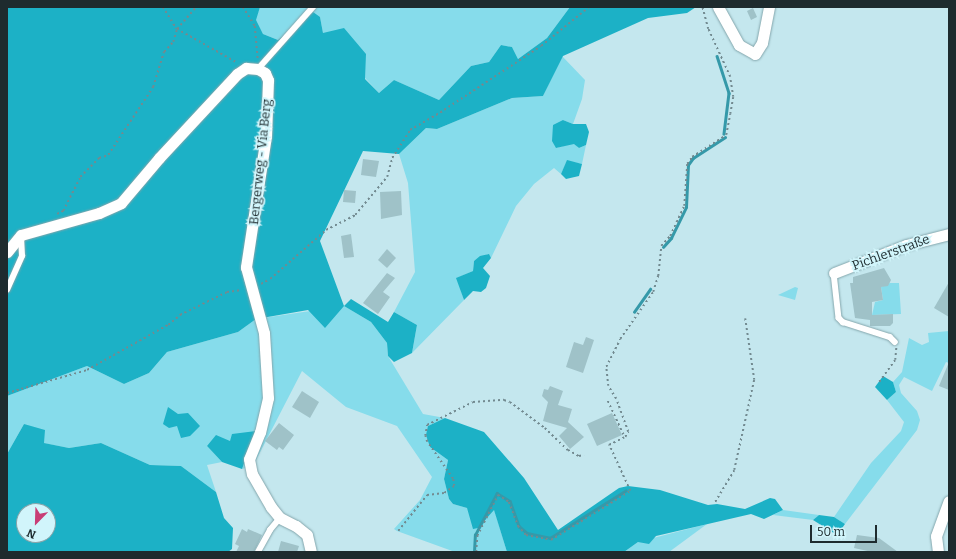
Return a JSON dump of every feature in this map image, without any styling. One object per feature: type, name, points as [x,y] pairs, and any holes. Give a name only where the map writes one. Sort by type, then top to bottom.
[{"type":"street","points":[[718,7],[739,45],[755,54],[762,42],[770,7]]},
{"type":"street","points":[[7,252],[21,235],[99,213],[121,203],[159,158],[237,74],[246,68],[258,69]]},
{"type":"street","name":"Bergerweg - Via Berg","points":[[258,69],[268,80],[268,97],[264,152],[246,267],[264,333],[268,387],[260,432],[249,459],[252,474],[280,518],[296,526],[307,535],[311,552]]},
{"type":"street","name":"Pichlerstraße","points":[[834,273],[899,244],[949,234]]},
{"type":"street","points":[[938,552],[936,536],[949,501]]},
{"type":"lane","points":[[258,69],[313,7]]},
{"type":"lane","points":[[7,290],[22,256],[21,235]]},
{"type":"lane","points":[[834,273],[839,318],[843,322],[890,337],[895,342]]},
{"type":"lane","points":[[258,552],[270,530],[280,518]]},
{"type":"path","points":[[163,7],[176,29],[238,63]]},
{"type":"path","points":[[52,218],[63,211],[80,177],[99,158],[108,154],[135,115],[153,87],[164,52],[173,42],[176,29],[196,7]]},
{"type":"path","points":[[243,7],[255,26],[258,69]]},
{"type":"path","points":[[7,394],[87,370],[227,292],[251,289],[270,279],[326,230],[355,215],[386,177],[392,158],[410,130],[444,110],[541,46],[589,7]]},
{"type":"path","points":[[476,552],[477,536],[498,495],[509,502],[518,526],[526,535],[551,540],[630,491],[609,445],[625,437],[628,432],[616,399],[608,386],[606,367],[616,344],[653,292],[658,276],[661,246],[670,236],[684,206],[687,164],[692,157],[726,135],[733,97],[730,77],[708,29],[702,7]]},
{"type":"path","points":[[715,502],[734,470],[754,380],[745,319]]},
{"type":"path","points":[[879,382],[895,360],[895,342]]},
{"type":"path","points":[[398,531],[427,495],[444,493],[454,486],[453,478],[427,442],[425,436],[427,425],[473,402],[504,400],[510,402],[545,428],[568,450],[579,456],[584,455]]},
{"type":"path","points":[[608,401],[625,437]]},
{"type":"shaded area","points":[[7,7],[260,7],[256,20],[263,34],[278,40],[313,12],[320,17],[323,33],[344,28],[366,54],[365,79],[379,93],[394,80],[439,100],[471,66],[489,62],[501,45],[512,47],[518,59],[547,38],[570,7],[696,7],[687,13],[648,18],[563,56],[543,96],[512,98],[437,129],[426,128],[399,154],[363,151],[320,241],[344,306],[325,328],[308,310],[256,319],[238,332],[167,352],[149,373],[124,384],[87,366],[7,396]]},
{"type":"shaded area","points":[[260,7],[570,7],[547,38],[518,59],[512,47],[501,45],[489,62],[471,66],[439,100],[394,80],[379,93],[323,33],[320,17],[278,40],[263,34],[255,20]]},
{"type":"shaded area","points":[[562,56],[585,80],[582,99],[573,124],[563,120],[556,148],[574,143],[579,148],[586,145],[582,164],[567,161],[561,174],[554,168],[534,184],[516,206],[491,258],[488,254],[474,261],[473,271],[457,278],[464,300],[412,353],[417,325],[394,312],[415,272],[408,183],[399,154],[426,128],[437,129],[512,98],[543,96]]},
{"type":"shaded area","points":[[563,120],[573,124],[586,124],[589,132],[586,145],[579,148],[574,144],[556,148],[552,141],[553,125]]},
{"type":"shaded area","points":[[567,160],[582,164],[579,176],[566,179],[561,174]]},
{"type":"shaded area","points":[[489,254],[491,258],[483,268],[490,276],[486,288],[481,292],[473,291],[464,300],[456,278],[473,271],[474,261],[480,256]]},
{"type":"shaded area","points":[[890,283],[899,283],[901,314],[872,315],[875,302],[883,300],[881,287]]},
{"type":"shaded area","points":[[795,287],[798,288],[795,300],[778,295]]},
{"type":"shaded area","points":[[351,299],[388,322],[394,312],[417,325],[412,353],[394,362],[388,356],[387,343],[371,322],[344,306]]},
{"type":"shaded area","points":[[344,306],[371,322],[387,343],[388,356],[423,414],[445,418],[428,426],[430,447],[448,460],[444,479],[449,499],[453,504],[467,508],[478,528],[494,509],[507,552],[455,552],[394,529],[420,500],[432,477],[397,426],[346,407],[302,371],[253,466],[242,469],[256,432],[230,441],[207,446],[222,462],[207,465],[216,492],[181,466],[150,465],[101,443],[69,448],[43,443],[24,424],[7,454],[7,396],[87,366],[124,384],[149,373],[167,352],[238,332],[256,319]]},
{"type":"shaded area","points":[[949,331],[949,363],[946,362],[932,391],[904,377],[899,385],[901,393],[917,411],[920,420],[917,430],[845,524],[834,517],[871,463],[901,431],[904,422],[887,400],[896,392],[893,382],[902,372],[909,338],[922,345],[929,342],[928,333]]},
{"type":"shaded area","points":[[883,376],[893,382],[896,392],[887,400],[875,387]]},
{"type":"shaded area","points":[[168,407],[178,414],[188,413],[200,426],[190,436],[181,438],[177,426],[169,428],[163,424]]},
{"type":"shaded area","points":[[445,418],[484,432],[524,478],[558,530],[619,488],[628,486],[660,490],[708,505],[717,504],[745,509],[770,498],[775,499],[783,510],[764,519],[751,514],[656,536],[649,544],[638,542],[624,552],[507,552],[494,510],[478,528],[473,529],[467,508],[453,504],[449,499],[444,479],[448,460],[430,447],[426,435],[428,426]]},
{"type":"shaded area","points":[[24,424],[45,430],[44,443],[69,448],[101,443],[150,465],[181,466],[216,492],[224,518],[233,528],[232,549],[228,552],[7,552],[7,454]]},
{"type":"shaded area","points":[[256,431],[242,469],[222,462],[207,446],[216,435],[230,441],[232,434]]},
{"type":"shaded area","points":[[783,510],[819,515],[813,520],[773,515]]},
{"type":"shaded area","points":[[819,515],[834,517],[845,524],[837,535],[813,520]]},
{"type":"shaded area","points":[[707,524],[669,552],[624,552],[638,542]]},
{"type":"building","points":[[753,8],[757,17],[751,20],[747,11]]},
{"type":"building","points":[[363,159],[379,161],[376,177],[361,175]]},
{"type":"building","points":[[344,190],[356,191],[355,203],[343,202]]},
{"type":"building","points":[[401,191],[402,215],[381,219],[380,192]]},
{"type":"building","points":[[351,234],[354,257],[344,258],[341,236]]},
{"type":"building","points":[[387,249],[396,258],[387,268],[378,260]]},
{"type":"building","points":[[884,268],[891,280],[888,286],[881,287],[883,300],[872,302],[872,315],[893,314],[893,323],[890,326],[870,326],[870,320],[855,318],[850,283],[853,283],[853,277]]},
{"type":"building","points":[[387,273],[395,278],[383,292],[390,297],[378,314],[363,303]]},
{"type":"building","points":[[949,282],[949,317],[934,308]]},
{"type":"building","points":[[586,337],[594,340],[583,373],[566,367],[574,342],[583,345]]},
{"type":"building","points":[[949,362],[949,390],[939,386]]},
{"type":"building","points":[[550,386],[563,391],[558,405],[572,409],[568,422],[584,437],[570,449],[559,436],[567,428],[543,421],[548,402],[542,396],[544,389],[548,390]]},
{"type":"building","points":[[302,391],[319,402],[310,418],[292,407]]},
{"type":"building","points":[[612,413],[622,435],[597,446],[587,424]]},
{"type":"building","points":[[279,423],[294,435],[283,450],[279,447],[277,450],[265,441]]},
{"type":"building","points":[[242,529],[247,532],[248,529],[262,535],[254,552],[236,552],[239,546],[235,544]]},
{"type":"building","points":[[857,535],[879,538],[898,552],[872,552],[854,548]]},
{"type":"building","points":[[281,541],[299,546],[297,552],[278,552]]},
{"type":"waterway","points":[[717,56],[729,93],[724,134]]},
{"type":"waterway","points":[[663,247],[671,238],[686,207],[688,165],[693,158],[725,137]]},
{"type":"waterway","points":[[634,312],[650,289]]},
{"type":"waterway","points":[[474,552],[475,535],[497,493],[510,501],[519,526],[527,533],[550,538],[625,491]]}]
